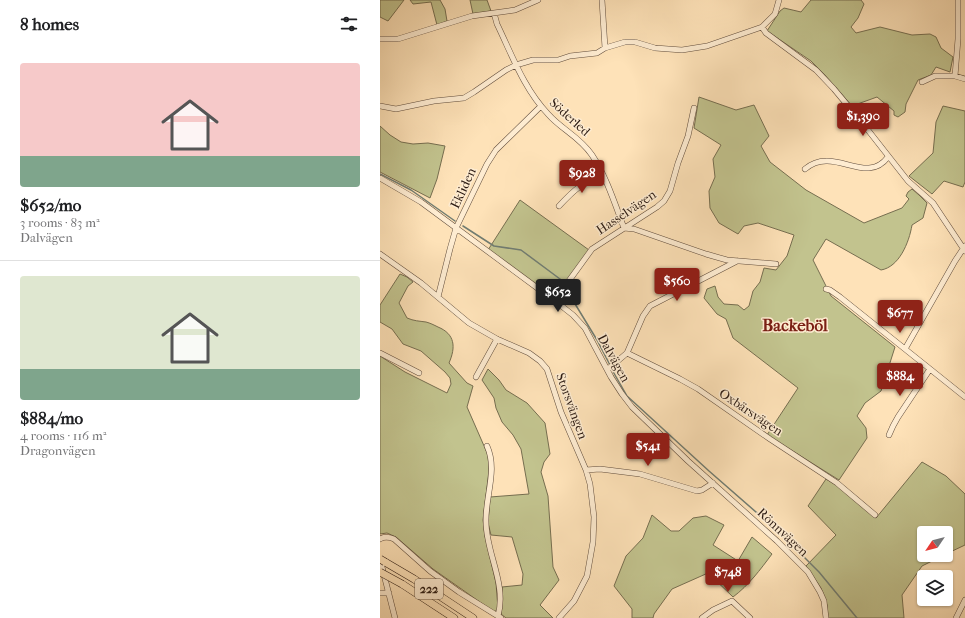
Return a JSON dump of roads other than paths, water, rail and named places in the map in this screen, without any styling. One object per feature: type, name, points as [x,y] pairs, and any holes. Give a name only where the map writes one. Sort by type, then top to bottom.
[{"type":"highway","name":"222","points":[[382,560],[473,618]]},
{"type":"highway","name":"222","points":[[380,572],[402,584],[454,618]]},
{"type":"street","points":[[380,39],[398,39],[457,20],[520,9],[538,0]]},
{"type":"street","points":[[602,0],[606,48]]},
{"type":"street","points":[[380,106],[396,109],[434,101],[464,98],[496,76],[516,65],[533,60],[558,60],[579,54],[593,54],[619,43],[630,42],[655,48],[682,50],[707,46],[762,27],[775,14],[780,0]]},
{"type":"street","points":[[955,76],[958,39],[958,0]]},
{"type":"street","name":"Söderled","points":[[494,13],[497,24],[528,88],[548,115],[583,143],[594,157],[624,228]]},
{"type":"street","points":[[762,27],[766,33],[816,70],[864,125],[908,181],[933,204],[964,248],[954,261],[905,349]]},
{"type":"street","points":[[922,82],[935,76],[955,76],[965,79]]},
{"type":"street","name":"Ekliden","points":[[438,297],[456,228],[480,176],[493,154],[541,106]]},
{"type":"street","name":"Hasselvägen","points":[[554,300],[592,249],[657,207],[667,196],[688,136],[694,108]]},
{"type":"street","points":[[805,169],[816,163],[826,161],[858,168],[868,168],[885,162],[888,157]]},
{"type":"street","points":[[559,206],[577,187],[590,180],[603,176]]},
{"type":"street","name":"Dalvägen","points":[[380,178],[421,202],[573,315],[585,328],[611,377],[632,407],[688,461],[705,475]]},
{"type":"street","points":[[624,228],[634,229],[706,254],[738,261],[776,264]]},
{"type":"street","name":"Storsvängen","points":[[380,254],[421,283],[469,324],[496,339],[525,351],[544,364],[547,369],[561,412],[586,470],[590,484],[594,517],[591,559],[587,576],[574,601],[559,618]]},
{"type":"street","points":[[608,369],[627,353],[643,316],[650,306],[738,261]]},
{"type":"street","points":[[826,289],[835,294],[965,397]]},
{"type":"street","points":[[476,377],[496,339]]},
{"type":"street","points":[[380,353],[419,373]]},
{"type":"street","name":"Oxbärsvägen","points":[[627,353],[698,389],[770,439],[837,482],[875,515]]},
{"type":"street","points":[[889,435],[898,417],[930,369]]},
{"type":"street","points":[[487,446],[492,463],[486,522],[498,580],[500,617]]},
{"type":"street","points":[[586,470],[600,469],[640,474],[697,491],[705,489],[713,482]]},
{"type":"street","name":"Rönnvägen","points":[[705,475],[808,572],[824,601],[826,618]]},
{"type":"street","points":[[380,538],[389,537],[394,539],[430,571],[459,592],[500,617]]},
{"type":"street","points":[[382,560],[395,618]]},
{"type":"street","points":[[380,592],[389,593]]},
{"type":"street","points":[[702,618],[713,610],[732,600],[750,618]]},
{"type":"street","points":[[956,618],[965,600]]},
{"type":"waterway","points":[[380,174],[411,190],[455,221]]},
{"type":"waterway","points":[[463,226],[494,246],[521,250],[560,279],[564,285]]},
{"type":"waterway","points":[[566,289],[597,340],[610,365]]},
{"type":"waterway","points":[[611,368],[627,396],[780,533],[819,572],[857,618]]},
{"type":"district","name":"Backeböl","points":[[795,325]]}]
